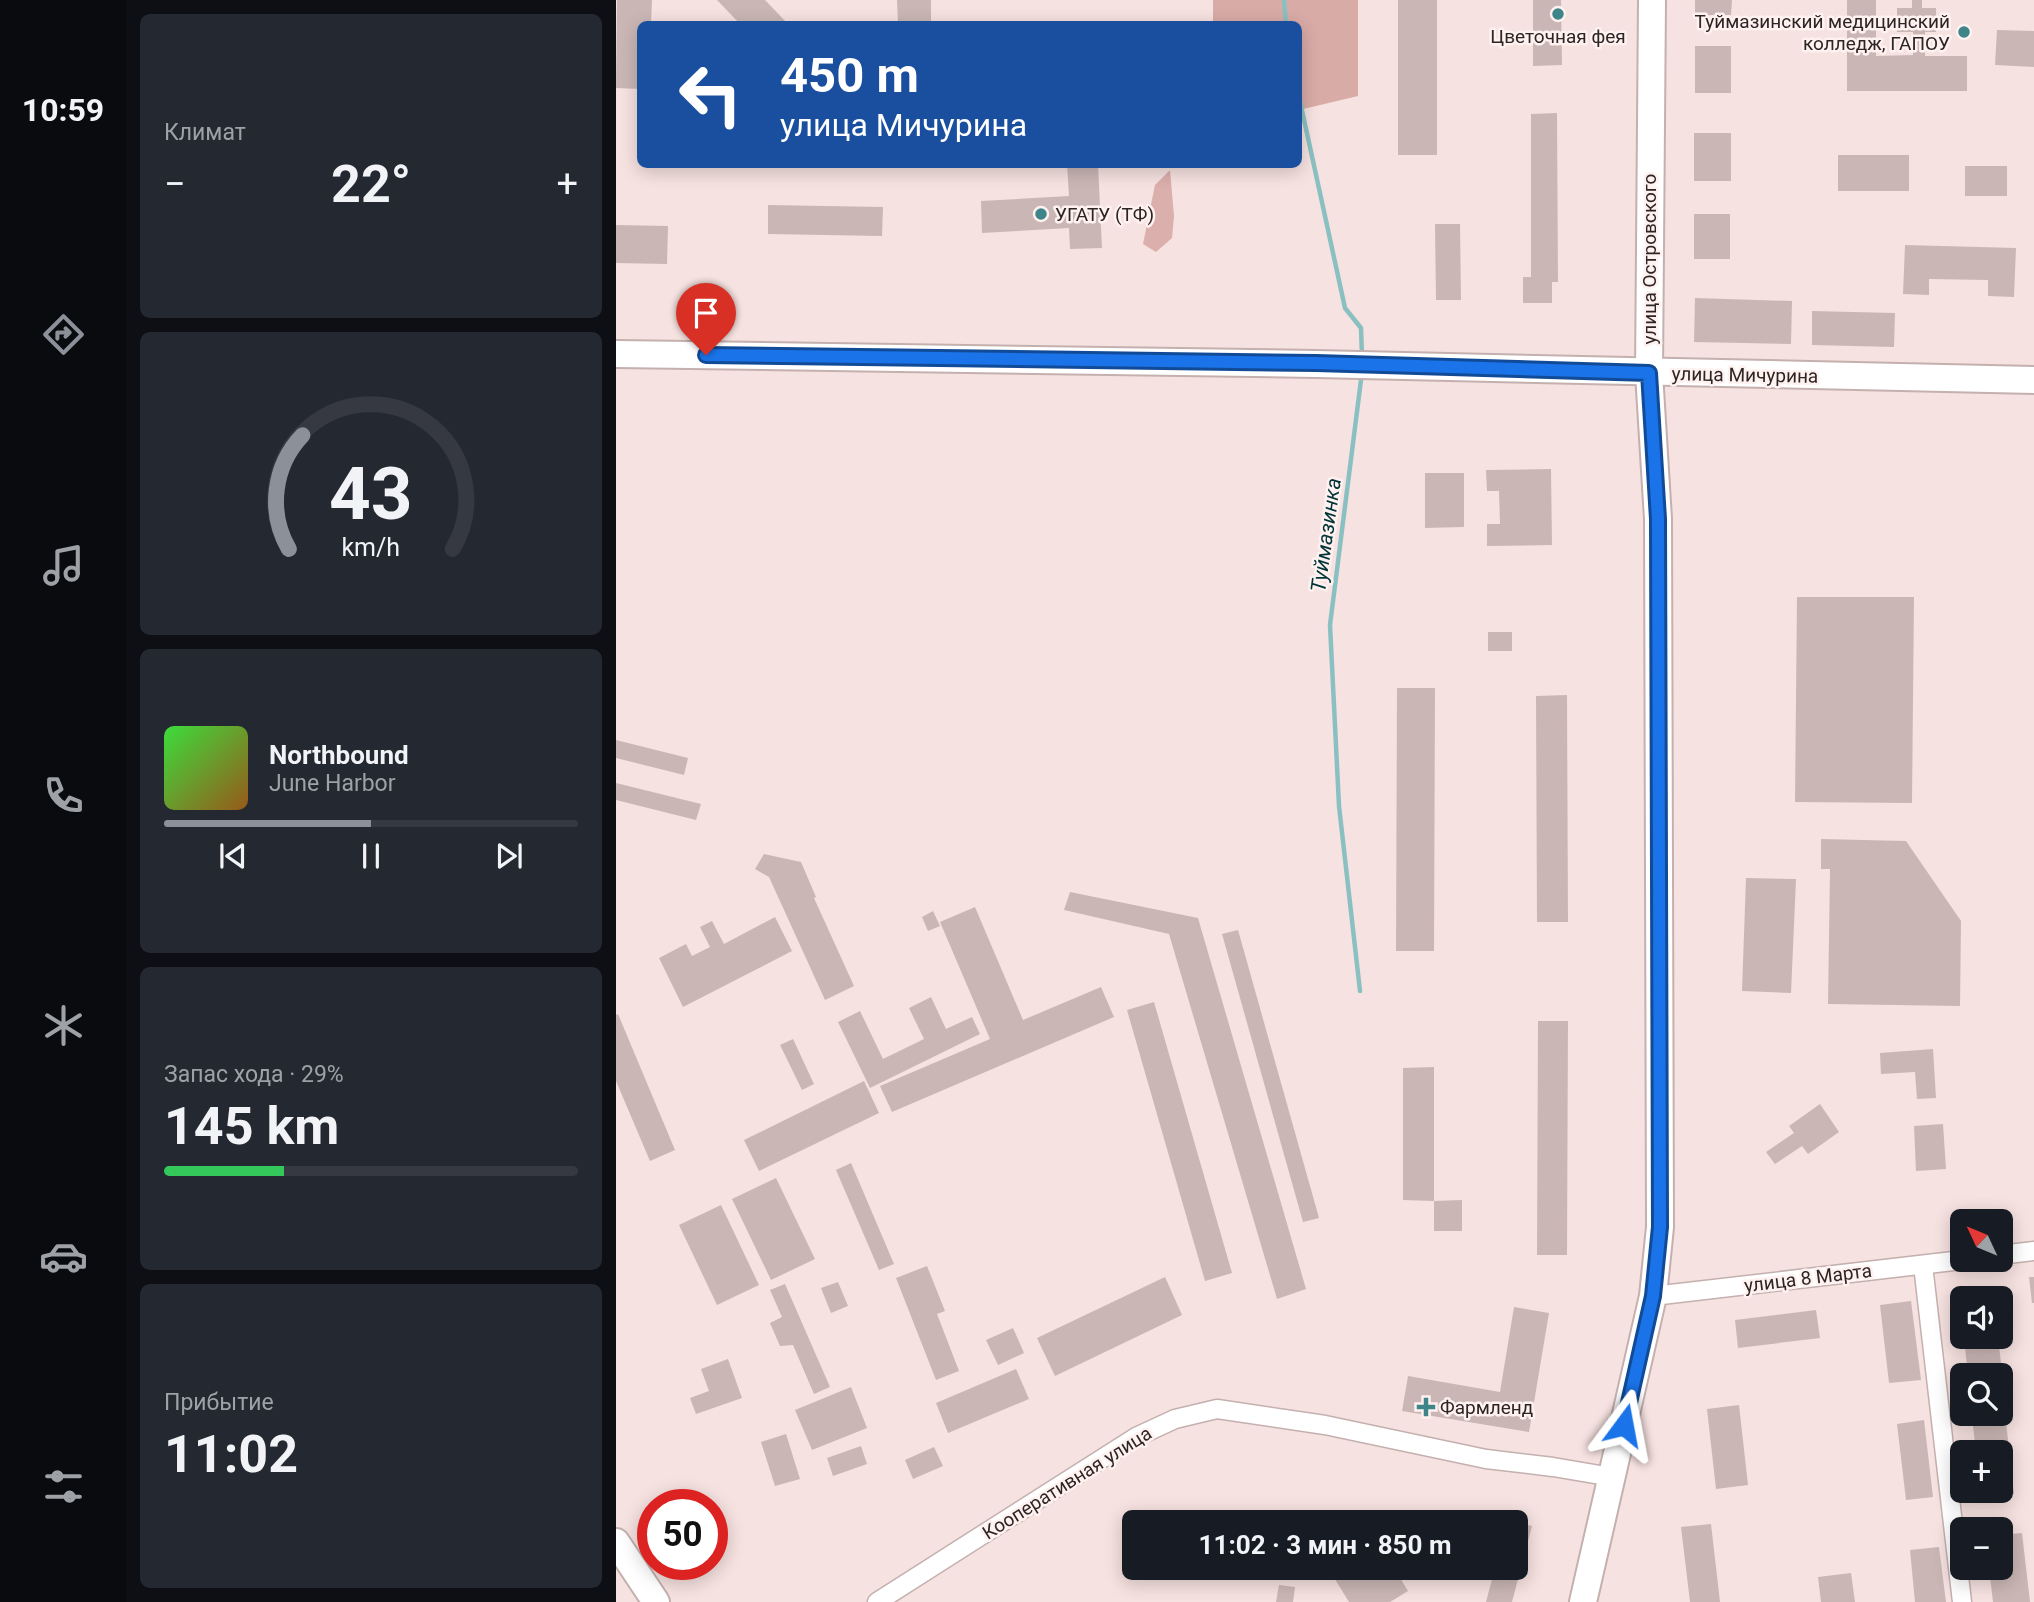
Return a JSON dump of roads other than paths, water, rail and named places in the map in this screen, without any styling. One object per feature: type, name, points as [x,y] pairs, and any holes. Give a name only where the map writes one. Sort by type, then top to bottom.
[{"type":"main road","name":"улица Островского","points":[[1583,1602],[1653,1296],[1660,1227],[1658,544],[1649,373],[1651,0]]},
{"type":"main road","name":"улица Мичурина","points":[[616,354],[1316,363],[1649,373],[2034,380]]},
{"type":"main road","points":[[616,1542],[656,1602]]},
{"type":"street","points":[[2013,1253],[2034,1251]]},
{"type":"street","name":"улица 8 Марта","points":[[1653,1296],[1950,1262]]},
{"type":"street","points":[[1923,1265],[1962,1602]]},
{"type":"street","name":"Кооперативная улица","points":[[877,1602],[1136,1437],[1175,1419],[1217,1409],[1325,1425],[1486,1459],[1612,1477]]},
{"type":"waterway","name":"Туймазинка","points":[[1284,0],[1286,21]]},
{"type":"waterway","name":"Туймазинка","points":[[1302,110],[1345,308],[1361,328],[1362,356]]},
{"type":"waterway","name":"Туймазинка","points":[[1360,991],[1339,806],[1330,625],[1362,372]]},
{"type":"place","name":"Цветочная фея","points":[[1558,14]]},
{"type":"place","name":"Туймазинский медицинский колледж, ГАПОУ","points":[[1964,32]]},
{"type":"place","name":"УГАТУ (ТФ)","points":[[1041,214]]},
{"type":"place","name":"Фармленд","points":[[1426,1407]]}]
